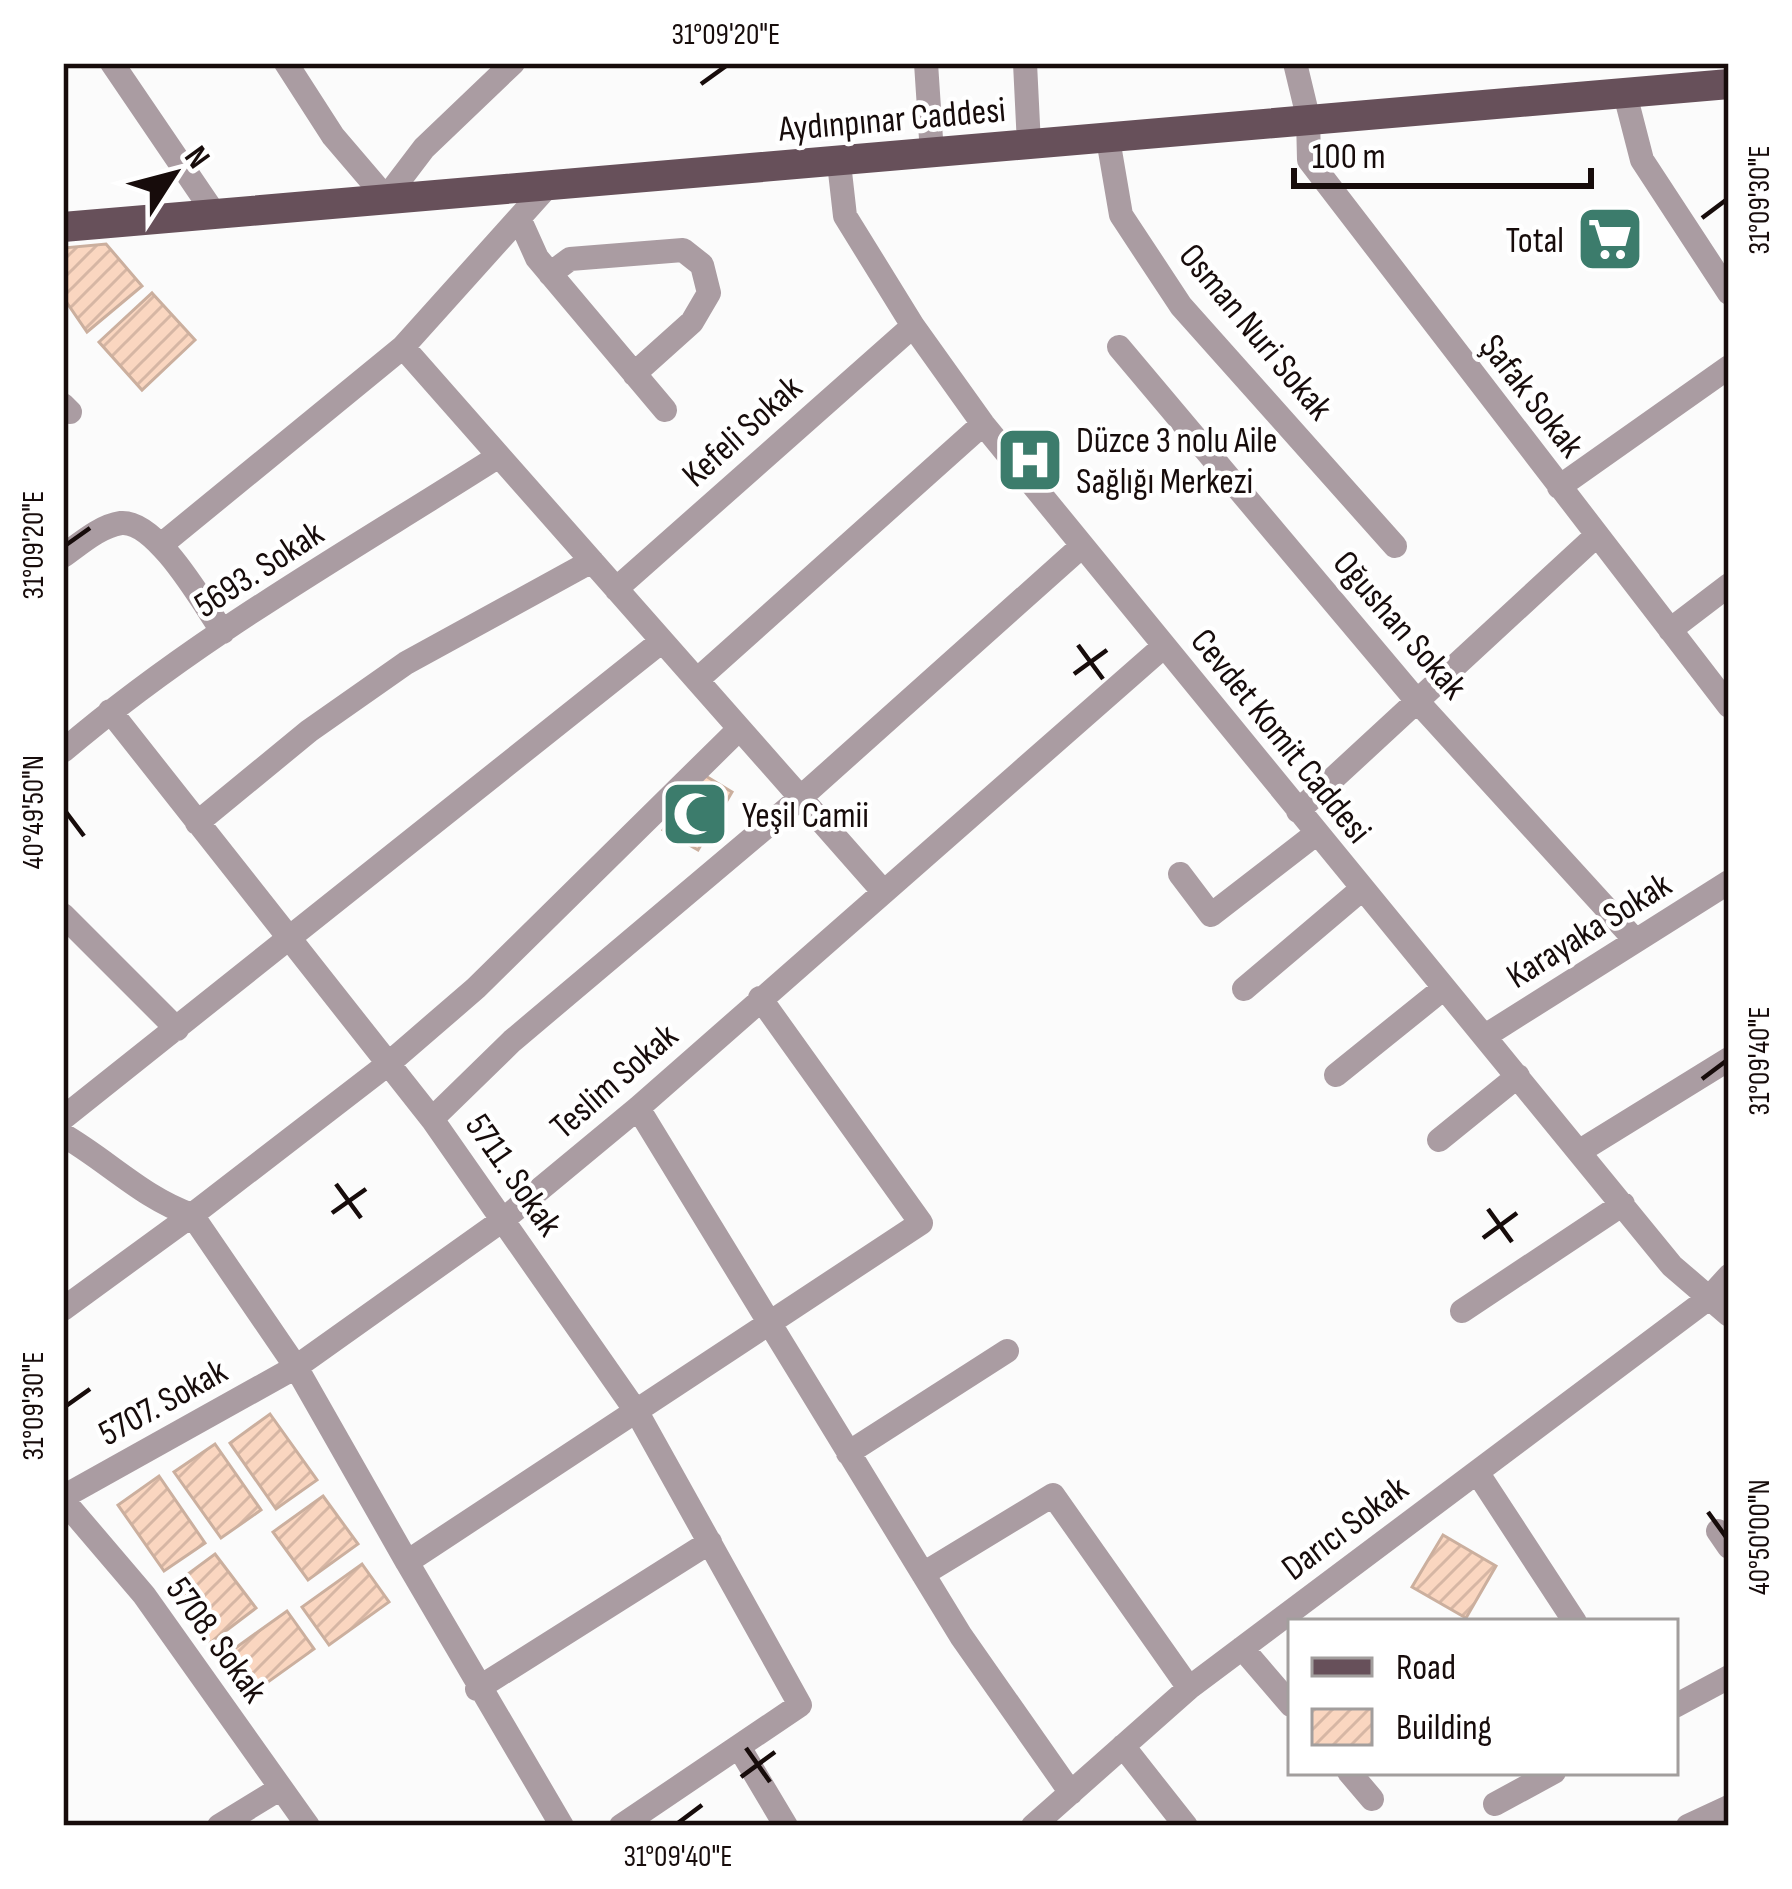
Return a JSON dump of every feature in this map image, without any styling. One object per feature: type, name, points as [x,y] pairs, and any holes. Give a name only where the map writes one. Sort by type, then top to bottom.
[{"type":"main road","name":"Aydınpınar Caddesi","points":[[64,223],[216,216],[1108,139],[1308,117],[1729,84]]},
{"type":"street","points":[[112,63],[216,216]]},
{"type":"street","points":[[286,63],[333,136],[386,198],[424,148],[514,63]]},
{"type":"street","points":[[926,63],[932,154]]},
{"type":"street","points":[[1025,63],[1030,145]]},
{"type":"street","name":"Şafak Sokak","points":[[1295,63],[1308,117],[1309,160],[1729,706]]},
{"type":"street","points":[[1625,94],[1642,160],[1729,293]]},
{"type":"street","name":"Osman Nuri Sokak","points":[[1108,139],[1121,215],[1181,306],[1395,546]]},
{"type":"street","name":"Cevdet Komit Caddesi","points":[[839,163],[845,216],[913,326],[983,424],[1672,1266],[1729,1315]]},
{"type":"street","points":[[161,545],[403,347],[546,188]]},
{"type":"street","points":[[519,218],[522,233],[550,274],[665,410]]},
{"type":"street","points":[[550,274],[570,259],[683,250],[696,257],[709,293],[703,308],[634,374]]},
{"type":"street","name":"Kefeli Sokak","points":[[616,589],[913,326]]},
{"type":"street","points":[[403,347],[736,730],[882,890]]},
{"type":"street","name":"Oğushan Sokak","points":[[1119,347],[1417,701],[1636,941]]},
{"type":"street","points":[[1559,487],[1729,367]]},
{"type":"street","points":[[697,680],[983,424]]},
{"type":"street","name":"5693. Sokak","points":[[65,746],[223,632],[500,457]]},
{"type":"street","points":[[63,556],[119,523],[141,527],[161,545],[223,632]]},
{"type":"street","points":[[1298,811],[1597,535]]},
{"type":"street","name":"5711. Sokak","points":[[621,1826],[800,1705],[638,1414],[432,1119],[512,1041],[799,799],[1082,546]]},
{"type":"street","points":[[197,823],[309,731],[406,663],[592,561]]},
{"type":"street","points":[[1670,630],[1729,585]]},
{"type":"street","points":[[63,1118],[662,641]]},
{"type":"street","name":"Teslim Sokak","points":[[296,1366],[504,1219],[638,1108],[1163,647]]},
{"type":"street","points":[[110,711],[432,1119]]},
{"type":"street","points":[[63,1310],[388,1064],[476,988],[736,730]]},
{"type":"street","points":[[1180,874],[1211,915],[1317,832]]},
{"type":"street","name":"Karayaka Sokak","points":[[1485,1036],[1729,882]]},
{"type":"street","points":[[1244,989],[1362,889]]},
{"type":"street","points":[[63,915],[177,1029]]},
{"type":"street","points":[[1336,1075],[1444,988]]},
{"type":"street","points":[[406,1562],[638,1414],[921,1223],[760,998]]},
{"type":"street","points":[[1580,1151],[1729,1059]]},
{"type":"street","points":[[1438,1140],[1518,1076]]},
{"type":"street","points":[[638,1108],[923,1574],[1070,1793]]},
{"type":"street","points":[[63,1135],[113,1164],[154,1202],[192,1215],[296,1366],[477,1689],[562,1826]]},
{"type":"street","points":[[1462,1311],[1624,1204]]},
{"type":"street","name":"Darıcı Sokak","points":[[1033,1826],[1190,1688],[1709,1298],[1729,1276]]},
{"type":"street","points":[[848,1453],[1007,1351]]},
{"type":"street","name":"5707. Sokak","points":[[63,1498],[296,1366]]},
{"type":"street","points":[[1477,1472],[1569,1619]]},
{"type":"street","points":[[923,1574],[1053,1495],[1190,1688]]},
{"type":"street","name":"5708. Sokak","points":[[63,1498],[144,1595],[308,1826]]},
{"type":"street","points":[[477,1689],[710,1542]]},
{"type":"street","points":[[1242,1648],[1288,1702]]},
{"type":"street","points":[[1678,1704],[1729,1677]]},
{"type":"street","points":[[1123,1746],[1186,1826]]},
{"type":"street","points":[[739,1747],[786,1826]]},
{"type":"street","points":[[1352,1775],[1372,1799]]},
{"type":"street","points":[[1495,1804],[1548,1775]]},
{"type":"street","points":[[218,1826],[280,1788]]},
{"type":"street","points":[[1688,1826],[1729,1807]]},
{"type":"building","points":[[106,244],[142,286],[87,332],[63,297],[63,248]]},
{"type":"building","points":[[152,293],[195,340],[142,390],[99,342]]},
{"type":"building","name":"Yeşil Camii","points":[[704,775],[732,792],[698,850],[663,830],[684,794],[689,798]]},
{"type":"building","points":[[270,1414],[317,1480],[276,1509],[230,1443]]},
{"type":"building","points":[[215,1444],[261,1510],[221,1538],[174,1472]]},
{"type":"building","points":[[159,1476],[205,1543],[164,1571],[118,1505]]},
{"type":"building","points":[[323,1496],[358,1544],[308,1580],[273,1532]]},
{"type":"building","points":[[1443,1535],[1496,1566],[1466,1618],[1412,1587]]},
{"type":"building","points":[[215,1554],[256,1608],[210,1643],[169,1588]]},
{"type":"building","points":[[362,1564],[389,1602],[329,1645],[302,1607]]},
{"type":"building","points":[[287,1611],[314,1649],[254,1692],[227,1654]]},
{"type":"place","name":"Total","points":[[1610,239]]},
{"type":"place","name":"Düzce 3 nolu Aile Sağlığı Merkezi","points":[[1030,460]]},
{"type":"place","name":"Yeşil Camii","points":[[695,814]]}]
